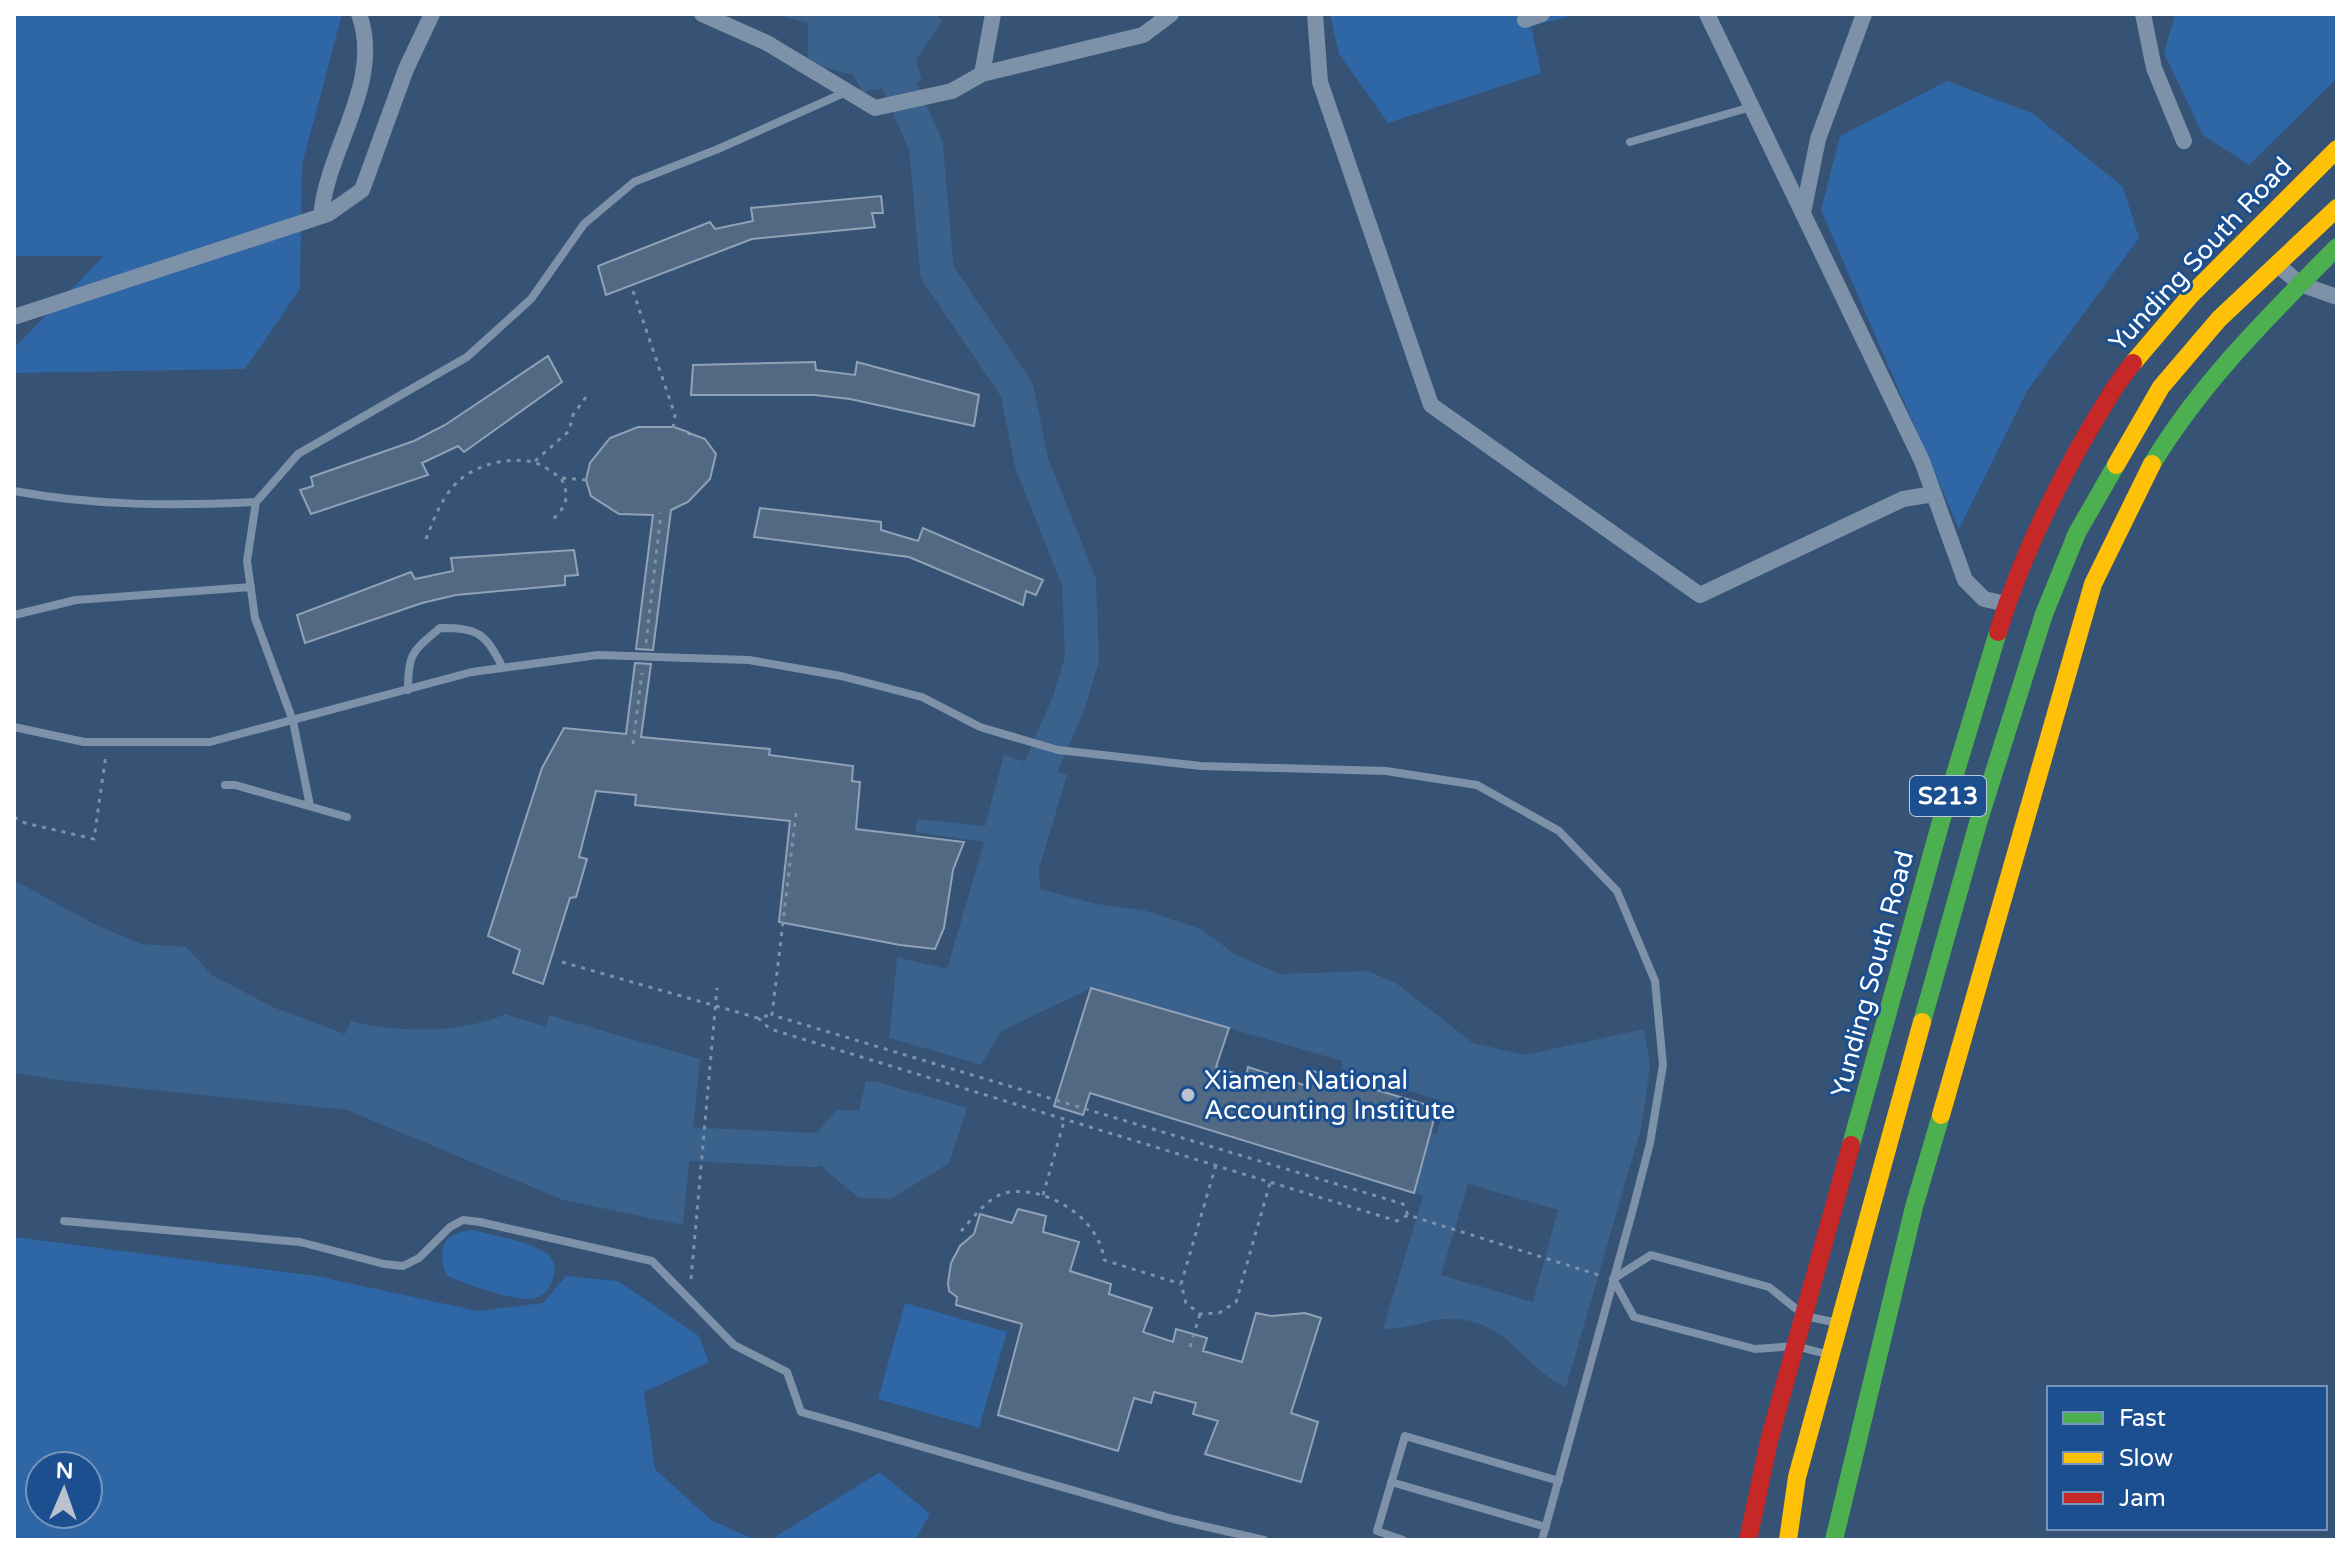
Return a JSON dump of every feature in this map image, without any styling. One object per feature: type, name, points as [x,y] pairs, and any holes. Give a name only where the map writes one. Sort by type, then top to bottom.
[{"type":"main road","name":"Yunding South Road","points":[[1748,1540],[1769,1441],[1943,814],[2007,604],[2056,486],[2119,379],[2190,296],[2337,149]]},
{"type":"main road","name":"S213","points":[[1788,1540],[1797,1477],[1837,1324],[1978,823],[2044,614],[2077,533],[2161,387],[2219,319],[2337,208]]},
{"type":"main road","points":[[1834,1540],[1914,1207],[2093,584],[2132,498],[2175,428],[2237,348],[2337,247]]},
{"type":"main road","points":[[1943,814],[1978,823]]},
{"type":"street","points":[[328,214],[322,208],[325,186],[366,66],[367,35],[359,14]]},
{"type":"street","points":[[14,317],[328,214],[362,190],[406,69],[432,14]]},
{"type":"street","points":[[702,14],[767,43],[875,108],[952,91],[982,74],[1143,35],[1171,14]]},
{"type":"street","points":[[982,74],[993,14]]},
{"type":"street","points":[[1315,14],[1320,82],[1431,405],[1700,595],[1903,499],[1934,494]]},
{"type":"street","points":[[1525,20],[1542,14]]},
{"type":"street","points":[[1707,14],[1922,461],[1965,580],[1984,599],[2007,604]]},
{"type":"street","points":[[1803,213],[1818,139],[1864,14]]},
{"type":"street","points":[[2143,14],[2154,68],[2184,141]]},
{"type":"street","points":[[2277,264],[2300,284],[2337,297]]},
{"type":"lane","points":[[310,806],[293,721],[255,618],[247,561],[256,502],[298,454],[467,357],[531,299],[584,224],[634,182],[718,149],[848,91]]},
{"type":"lane","points":[[1630,142],[1752,107]]},
{"type":"lane","points":[[14,491],[69,501],[188,506],[256,502]]},
{"type":"lane","points":[[14,615],[76,600],[251,587]]},
{"type":"lane","points":[[408,690],[408,669],[414,650],[440,628],[466,628],[489,641],[503,668]]},
{"type":"lane","points":[[14,727],[84,742],[210,742],[472,672],[598,655],[749,660],[841,676],[922,697],[980,727],[1058,750],[1201,766],[1386,771],[1477,785],[1559,831],[1617,891],[1655,981],[1663,1065],[1650,1143],[1542,1540]]},
{"type":"lane","points":[[225,785],[235,785],[347,817]]},
{"type":"lane","points":[[64,1221],[300,1242],[403,1266],[419,1258],[450,1227],[463,1220],[652,1261],[734,1345],[787,1372],[801,1412],[1173,1519],[1264,1540]]},
{"type":"lane","points":[[1613,1279],[1651,1255],[1769,1287],[1805,1316],[1837,1324]]},
{"type":"lane","points":[[1613,1279],[1634,1317],[1755,1349],[1796,1346],[1829,1355]]},
{"type":"lane","points":[[1403,1540],[1377,1531],[1405,1436],[1559,1481]]},
{"type":"lane","points":[[1391,1482],[1546,1527]]},
{"type":"path","points":[[633,291],[675,415],[673,428]]},
{"type":"path","points":[[533,463],[569,431],[573,415],[586,397]]},
{"type":"path","points":[[426,539],[436,513],[453,486],[475,468],[510,460],[533,463],[561,478],[586,480]]},
{"type":"path","points":[[553,519],[563,509],[567,498],[561,478]]},
{"type":"path","points":[[645,647],[661,513]]},
{"type":"path","points":[[633,744],[642,673]]},
{"type":"path","points":[[14,817],[25,823],[94,839],[108,742]]},
{"type":"path","points":[[772,1015],[796,813]]},
{"type":"path","points":[[562,962],[758,1018],[770,1029],[1397,1221],[1408,1215],[1613,1279]]},
{"type":"path","points":[[690,1299],[717,988]]},
{"type":"path","points":[[758,1018],[772,1015],[1403,1204],[1408,1215]]},
{"type":"path","points":[[1043,1195],[1065,1118]]},
{"type":"path","points":[[1216,1165],[1181,1284],[1186,1303],[1200,1314],[1219,1313],[1236,1302],[1270,1182]]},
{"type":"path","points":[[961,1231],[997,1197],[1010,1192],[1043,1195],[1081,1218],[1097,1233],[1104,1260],[1181,1284]]},
{"type":"path","points":[[1190,1347],[1200,1314]]},
{"type":"shaded area","points":[[14,14],[342,14],[302,165],[300,289],[245,369],[14,373],[14,348],[104,256],[14,256]]},
{"type":"shaded area","points":[[774,14],[937,14],[942,21],[916,60],[922,81],[863,92],[853,75],[808,63],[808,23]]},
{"type":"shaded area","points":[[1330,14],[1579,14],[1531,26],[1541,73],[1388,123],[1339,54]]},
{"type":"shaded area","points":[[2175,14],[2337,14],[2337,78],[2249,165],[2203,135],[2164,53]]},
{"type":"shaded area","points":[[1947,81],[2032,113],[2123,187],[2139,238],[2027,391],[1959,529],[1821,210],[1840,136]]},
{"type":"shaded area","points":[[1004,755],[1067,775],[1039,869],[1040,889],[1097,904],[1143,910],[1201,929],[1236,955],[1280,974],[1368,971],[1396,983],[1473,1043],[1525,1055],[1644,1029],[1650,1065],[1642,1125],[1566,1387],[1538,1369],[1503,1337],[1475,1322],[1447,1319],[1383,1329],[1423,1196],[1414,1193],[1430,1133],[1437,1134],[1445,1102],[1342,1071],[1342,1061],[1091,988],[1002,1031],[982,1063],[949,1163],[891,1199],[859,1198],[822,1167],[812,1138],[837,1110],[859,1110],[866,1081],[885,1082],[897,957],[947,969],[984,842],[915,832],[917,819],[985,826]],"holes":[[[1468,1184],[1558,1210],[1533,1302],[1441,1275]]]},
{"type":"shaded area","points":[[14,880],[96,925],[141,944],[186,947],[212,975],[273,1007],[345,1034],[351,1021],[389,1028],[429,1030],[487,1021],[505,1014],[546,1027],[549,1015],[700,1059],[683,1225],[563,1200],[347,1110],[14,1073]]},
{"type":"shaded area","points":[[475,1230],[532,1246],[548,1255],[555,1272],[546,1291],[535,1298],[523,1299],[488,1291],[446,1275],[442,1257],[445,1243],[456,1234]]},
{"type":"shaded area","points":[[14,1237],[316,1276],[478,1311],[543,1303],[566,1276],[618,1281],[699,1336],[709,1362],[644,1392],[655,1469],[711,1520],[756,1540],[14,1540]]},
{"type":"shaded area","points":[[905,1303],[1007,1332],[979,1428],[878,1399]]},
{"type":"shaded area","points":[[880,1472],[930,1514],[915,1540],[770,1540]]},
{"type":"pier","points":[[886,1037],[986,1066],[971,1109],[863,1078],[882,1078]]},
{"type":"building","points":[[881,196],[883,213],[872,213],[875,227],[752,239],[606,295],[598,266],[710,222],[715,229],[753,221],[751,208]]},
{"type":"building","points":[[548,356],[562,382],[464,452],[458,446],[422,463],[428,475],[311,514],[300,490],[313,486],[311,477],[414,441],[445,425]]},
{"type":"building","points":[[815,362],[816,370],[855,375],[857,362],[979,395],[974,426],[850,399],[815,395],[691,395],[693,365]]},
{"type":"building","points":[[638,427],[674,427],[705,439],[716,454],[710,479],[688,502],[671,510],[653,650],[636,649],[653,515],[619,514],[591,496],[586,480],[590,463],[610,438]]},
{"type":"building","points":[[760,508],[881,522],[881,530],[918,541],[923,528],[1043,580],[1036,595],[1026,591],[1023,605],[909,557],[754,537]]},
{"type":"building","points":[[574,550],[578,575],[565,576],[565,585],[456,595],[422,603],[305,643],[297,615],[411,572],[415,579],[453,571],[451,558]]},
{"type":"building","points":[[635,663],[651,664],[641,737],[770,749],[769,755],[853,766],[852,781],[860,782],[856,829],[964,842],[953,870],[944,928],[935,949],[779,922],[790,821],[635,805],[636,795],[596,791],[579,857],[587,859],[576,897],[570,898],[543,984],[513,973],[520,950],[488,936],[542,768],[564,728],[626,734]]},
{"type":"building","points":[[1091,988],[1229,1028],[1216,1067],[1246,1077],[1248,1067],[1307,1086],[1310,1070],[1437,1108],[1414,1193],[1090,1093],[1083,1115],[1054,1106]]},
{"type":"building","points":[[1018,1209],[1046,1216],[1043,1232],[1079,1242],[1070,1271],[1111,1284],[1109,1294],[1152,1308],[1143,1332],[1173,1342],[1176,1329],[1207,1338],[1203,1351],[1242,1362],[1256,1313],[1271,1316],[1305,1313],[1321,1318],[1291,1413],[1318,1422],[1301,1482],[1205,1454],[1218,1421],[1193,1414],[1196,1403],[1154,1392],[1151,1403],[1134,1398],[1118,1451],[998,1415],[1022,1324],[956,1305],[957,1297],[949,1291],[948,1283],[951,1263],[960,1246],[974,1234],[980,1214],[1012,1223]]},
{"type":"waterway","points":[[899,85],[926,146],[937,272],[1017,390],[1032,464],[1079,582],[1082,659],[1069,702],[1023,808]]},
{"type":"waterway","points":[[646,1142],[811,1150],[861,1144]]},
{"type":"traffic: fast","points":[[2152,464],[2215,377],[2337,247]]},
{"type":"traffic: fast","points":[[1922,1022],[1978,823],[2044,614],[2077,533],[2116,465]]},
{"type":"traffic: fast","points":[[1851,1145],[1943,814],[1998,632]]},
{"type":"traffic: fast","points":[[1834,1540],[1914,1207],[1941,1115]]},
{"type":"traffic: slow","points":[[2133,363],[2190,296],[2337,149]]},
{"type":"traffic: slow","points":[[2116,465],[2161,387],[2219,319],[2337,208]]},
{"type":"traffic: slow","points":[[1941,1115],[2093,584],[2152,464]]},
{"type":"traffic: slow","points":[[1788,1540],[1797,1477],[1922,1022]]},
{"type":"traffic: jam","points":[[1998,632],[2016,579],[2062,479],[2115,387],[2133,363]]},
{"type":"traffic: jam","points":[[1748,1540],[1769,1441],[1851,1145]]},
{"type":"place","name":"Xiamen National Accounting Institute","points":[[1188,1095]]}]
